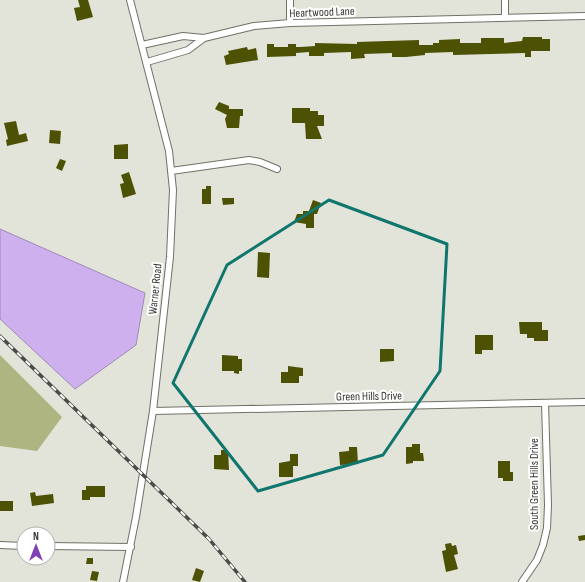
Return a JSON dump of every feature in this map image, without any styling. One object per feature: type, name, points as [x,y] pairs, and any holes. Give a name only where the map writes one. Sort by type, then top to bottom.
[{"type":"street","name":"Warner Road","points":[[123,582],[131,547],[153,411],[170,257],[173,190],[169,150],[130,0]]},
{"type":"street","points":[[290,0],[290,23]]},
{"type":"street","points":[[505,0],[505,18]]},
{"type":"street","name":"Heartwood Lane","points":[[142,45],[183,36],[204,38],[254,26],[290,23],[585,16]]},
{"type":"street","name":"Heartwood Lane","points":[[147,62],[188,50],[204,38]]},
{"type":"street","points":[[171,171],[249,160],[260,162],[277,169]]},
{"type":"street","name":"Green Hills Drive","points":[[153,411],[585,402]]},
{"type":"street","name":"South Green Hills Drive","points":[[522,582],[537,560],[543,545],[547,528],[548,505],[545,403]]},
{"type":"street","points":[[0,545],[16,546]]},
{"type":"street","points":[[56,546],[131,547]]},
{"type":"highlighted area","points":[[329,200],[447,244],[440,371],[383,455],[258,491],[173,383],[227,265]]},
{"type":"green space","points":[[0,355],[62,417],[37,451],[0,446]]},
{"type":"shaded area","points":[[0,229],[145,293],[136,345],[75,389],[0,319]]},
{"type":"building","points":[[78,0],[88,0],[93,17],[77,21],[74,8],[80,7]]},
{"type":"building","points":[[523,37],[542,37],[542,39],[550,39],[550,51],[531,51],[531,57],[525,57],[525,53],[453,55],[453,52],[425,53],[425,55],[406,57],[392,57],[392,53],[364,54],[365,58],[351,59],[351,52],[324,53],[324,56],[309,56],[309,52],[296,53],[296,56],[267,57],[267,44],[274,44],[274,47],[288,47],[288,44],[296,44],[296,47],[301,47],[315,46],[315,43],[357,44],[357,42],[419,40],[419,45],[433,45],[433,43],[439,43],[439,40],[460,39],[460,43],[481,43],[481,38],[504,38],[504,43],[522,41]]},
{"type":"building","points":[[247,47],[248,50],[256,48],[258,60],[226,65],[224,56],[229,54],[228,51]]},
{"type":"building","points":[[219,102],[229,106],[229,109],[243,109],[243,116],[240,116],[239,128],[227,128],[225,119],[227,115],[215,109]]},
{"type":"building","points":[[292,108],[310,108],[310,111],[318,111],[318,115],[324,115],[324,126],[317,126],[322,139],[306,139],[305,123],[292,123]]},
{"type":"building","points":[[16,121],[19,135],[26,133],[28,141],[7,146],[6,140],[8,139],[4,123]]},
{"type":"building","points":[[50,130],[61,131],[60,144],[49,143]]},
{"type":"building","points":[[128,144],[128,159],[114,159],[114,145]]},
{"type":"building","points":[[60,159],[66,161],[62,171],[56,168]]},
{"type":"building","points":[[129,172],[136,194],[123,198],[120,184],[124,183],[121,175]]},
{"type":"building","points":[[206,186],[211,186],[211,204],[202,204],[202,189],[206,189]]},
{"type":"building","points":[[222,198],[234,198],[234,204],[223,205]]},
{"type":"building","points":[[313,200],[321,203],[317,214],[314,214],[314,228],[306,228],[306,224],[294,222],[297,214],[303,214],[303,211],[309,211]]},
{"type":"building","points":[[258,252],[270,253],[269,278],[257,277]]},
{"type":"building","points":[[519,322],[542,322],[542,330],[548,330],[548,341],[534,341],[534,338],[527,338],[527,334],[520,334]]},
{"type":"building","points":[[475,335],[493,335],[493,350],[482,350],[482,354],[475,354]]},
{"type":"building","points":[[380,349],[394,349],[394,361],[380,362]]},
{"type":"building","points":[[222,355],[238,356],[238,359],[242,359],[242,371],[239,371],[239,374],[234,373],[234,371],[222,371]]},
{"type":"building","points":[[288,366],[303,368],[303,376],[299,376],[299,383],[281,383],[281,372],[288,372]]},
{"type":"building","points":[[412,444],[420,444],[420,453],[423,453],[424,461],[413,461],[413,463],[406,464],[406,447],[412,447]]},
{"type":"building","points":[[349,447],[357,447],[358,464],[340,465],[339,452],[349,451]]},
{"type":"building","points":[[221,450],[228,450],[229,470],[214,469],[214,455],[221,455]]},
{"type":"building","points":[[290,454],[298,454],[298,466],[293,466],[293,477],[279,477],[279,463],[290,461]]},
{"type":"building","points":[[498,461],[510,461],[510,472],[513,472],[513,481],[503,481],[503,478],[498,478]]},
{"type":"building","points":[[86,486],[105,486],[105,497],[90,497],[90,500],[82,500],[82,490],[86,490]]},
{"type":"building","points":[[35,492],[36,496],[53,494],[54,503],[32,506],[30,493]]},
{"type":"building","points":[[0,501],[13,501],[13,511],[0,511]]},
{"type":"building","points":[[585,535],[585,540],[579,541],[578,536]]},
{"type":"building","points":[[451,543],[452,546],[456,545],[458,554],[454,555],[458,569],[446,572],[442,551],[446,550],[445,544]]},
{"type":"building","points":[[87,558],[93,558],[93,564],[86,564]]},
{"type":"building","points":[[196,568],[204,571],[200,582],[192,580]]},
{"type":"building","points":[[92,571],[99,572],[97,581],[90,580]]},
{"type":"railway","points":[[0,336],[209,539],[245,582]]}]
